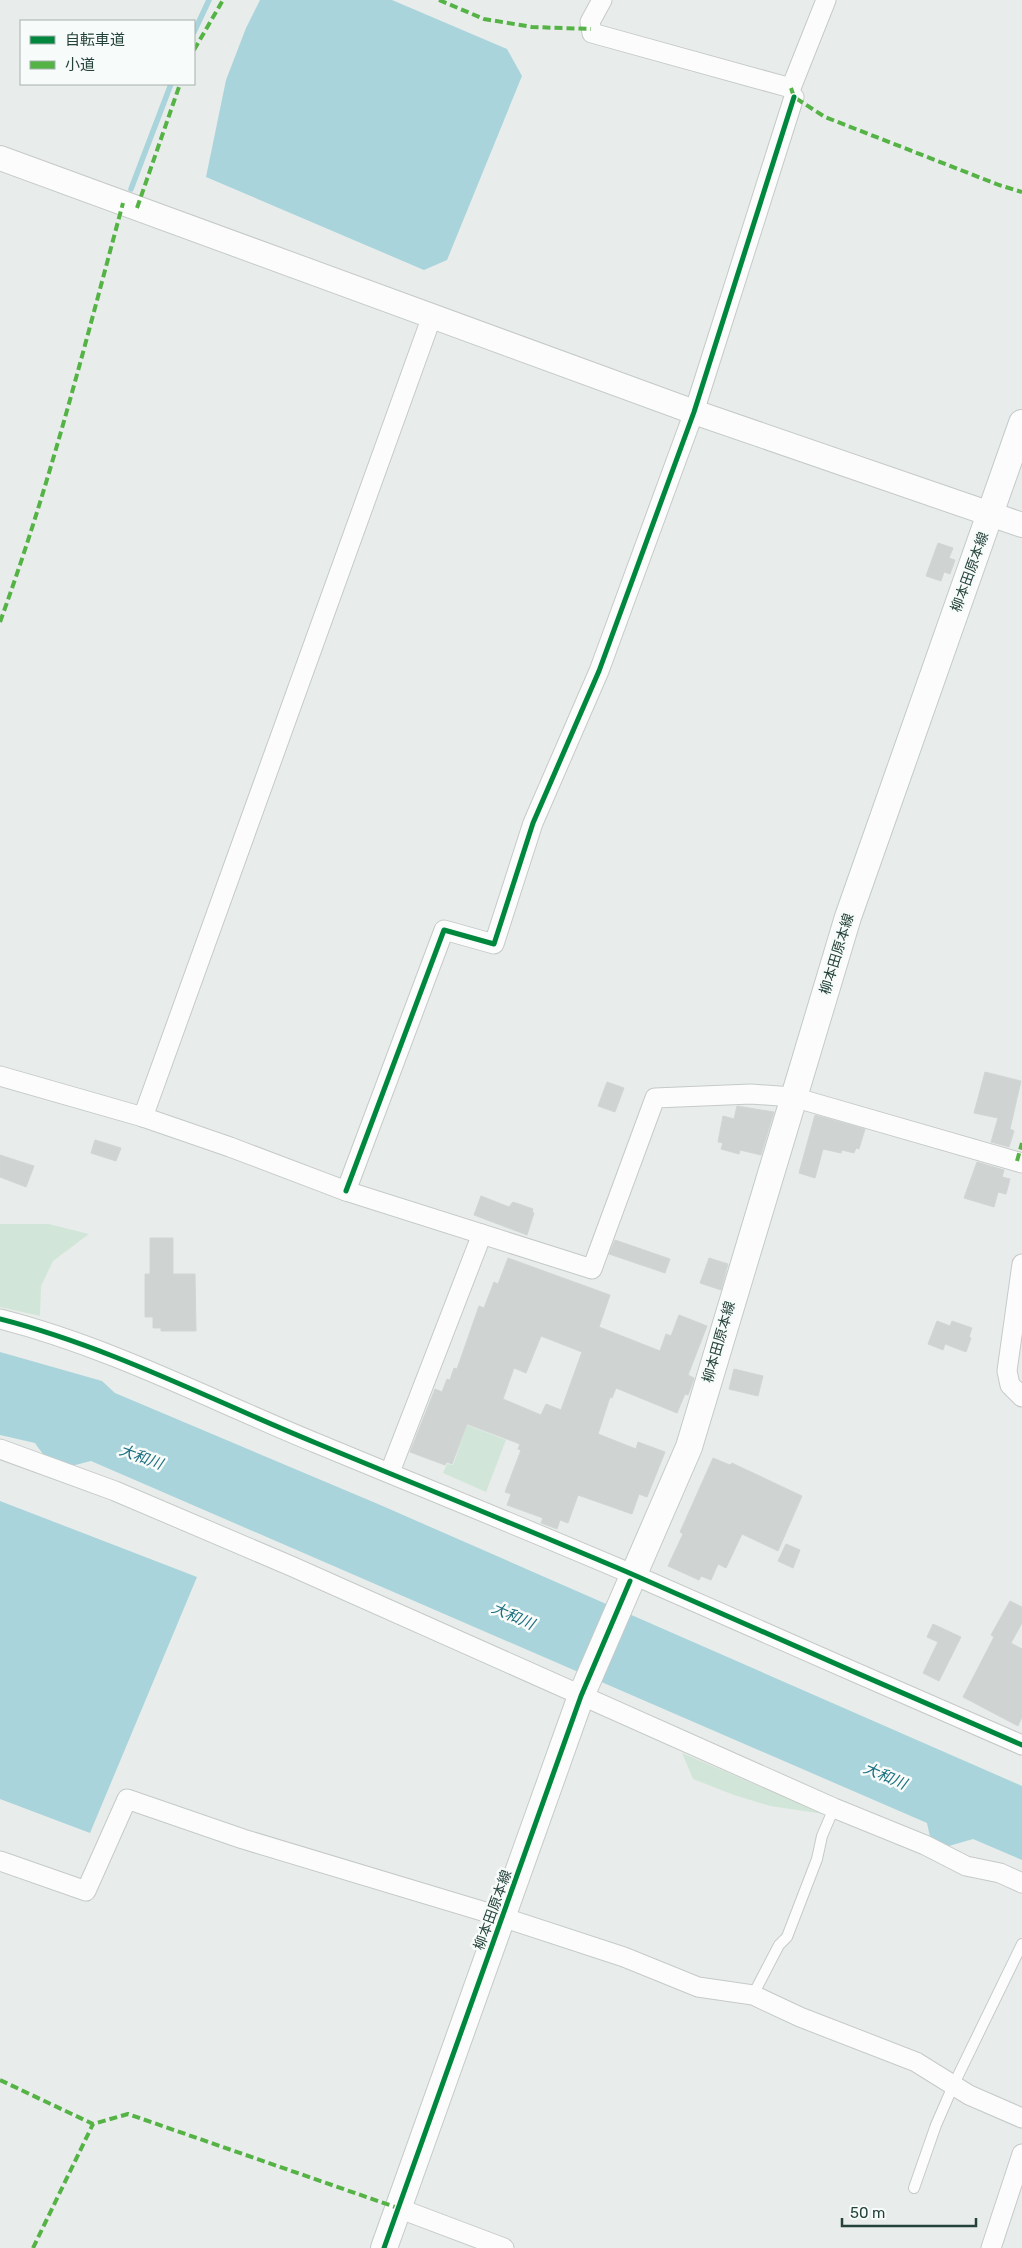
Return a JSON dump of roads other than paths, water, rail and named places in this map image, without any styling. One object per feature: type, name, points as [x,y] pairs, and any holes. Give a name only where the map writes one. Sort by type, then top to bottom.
[{"type":"main road","name":"柳本田原本線","points":[[384,2248],[583,1693],[689,1447],[848,918],[1022,423]]},
{"type":"street","points":[[602,0],[590,22],[592,33],[791,88],[826,0]]},
{"type":"street","points":[[346,1191],[444,930],[494,944],[533,824],[599,671],[694,412],[794,97]]},
{"type":"street","points":[[0,158],[694,412],[1022,526]]},
{"type":"street","points":[[143,1117],[432,316]]},
{"type":"street","points":[[0,1076],[143,1117],[230,1147],[346,1191],[592,1269],[655,1098],[751,1094],[793,1097],[1022,1163]]},
{"type":"street","points":[[390,1472],[482,1234]]},
{"type":"street","points":[[1022,1264],[1007,1371],[1010,1385],[1022,1397]]},
{"type":"street","points":[[0,1319],[33,1328],[148,1369],[315,1443],[390,1472],[631,1578],[1022,1745]]},
{"type":"street","points":[[0,1449],[115,1491],[291,1566],[583,1693],[834,1808],[925,1845],[966,1866],[1000,1873],[1022,1882]]},
{"type":"street","points":[[0,1860],[86,1891],[127,1799],[243,1839],[502,1917],[624,1957],[698,1987],[753,1995],[800,2017],[916,2062],[953,2086],[1022,2118]]},
{"type":"street","points":[[991,2248],[1022,2154]]},
{"type":"street","points":[[398,2208],[504,2248]]},
{"type":"lane","points":[[753,1995],[779,1946],[787,1937],[817,1859],[822,1836],[834,1808]]},
{"type":"lane","points":[[914,2188],[936,2125],[953,2086],[1022,1944]]},
{"type":"water","points":[[260,0],[392,0],[507,49],[522,76],[447,260],[424,270],[206,177],[226,80],[246,28]]},
{"type":"water","name":"大和川","points":[[0,1352],[102,1381],[115,1393],[378,1504],[1022,1786],[1022,1860],[973,1839],[949,1846],[930,1837],[927,1823],[91,1461],[65,1466],[53,1463],[35,1443],[0,1435]]},
{"type":"water","points":[[0,1501],[197,1577],[90,1833],[0,1799]]},
{"type":"waterway","points":[[195,30],[209,0]]},
{"type":"waterway","points":[[131,189],[171,85]]}]
